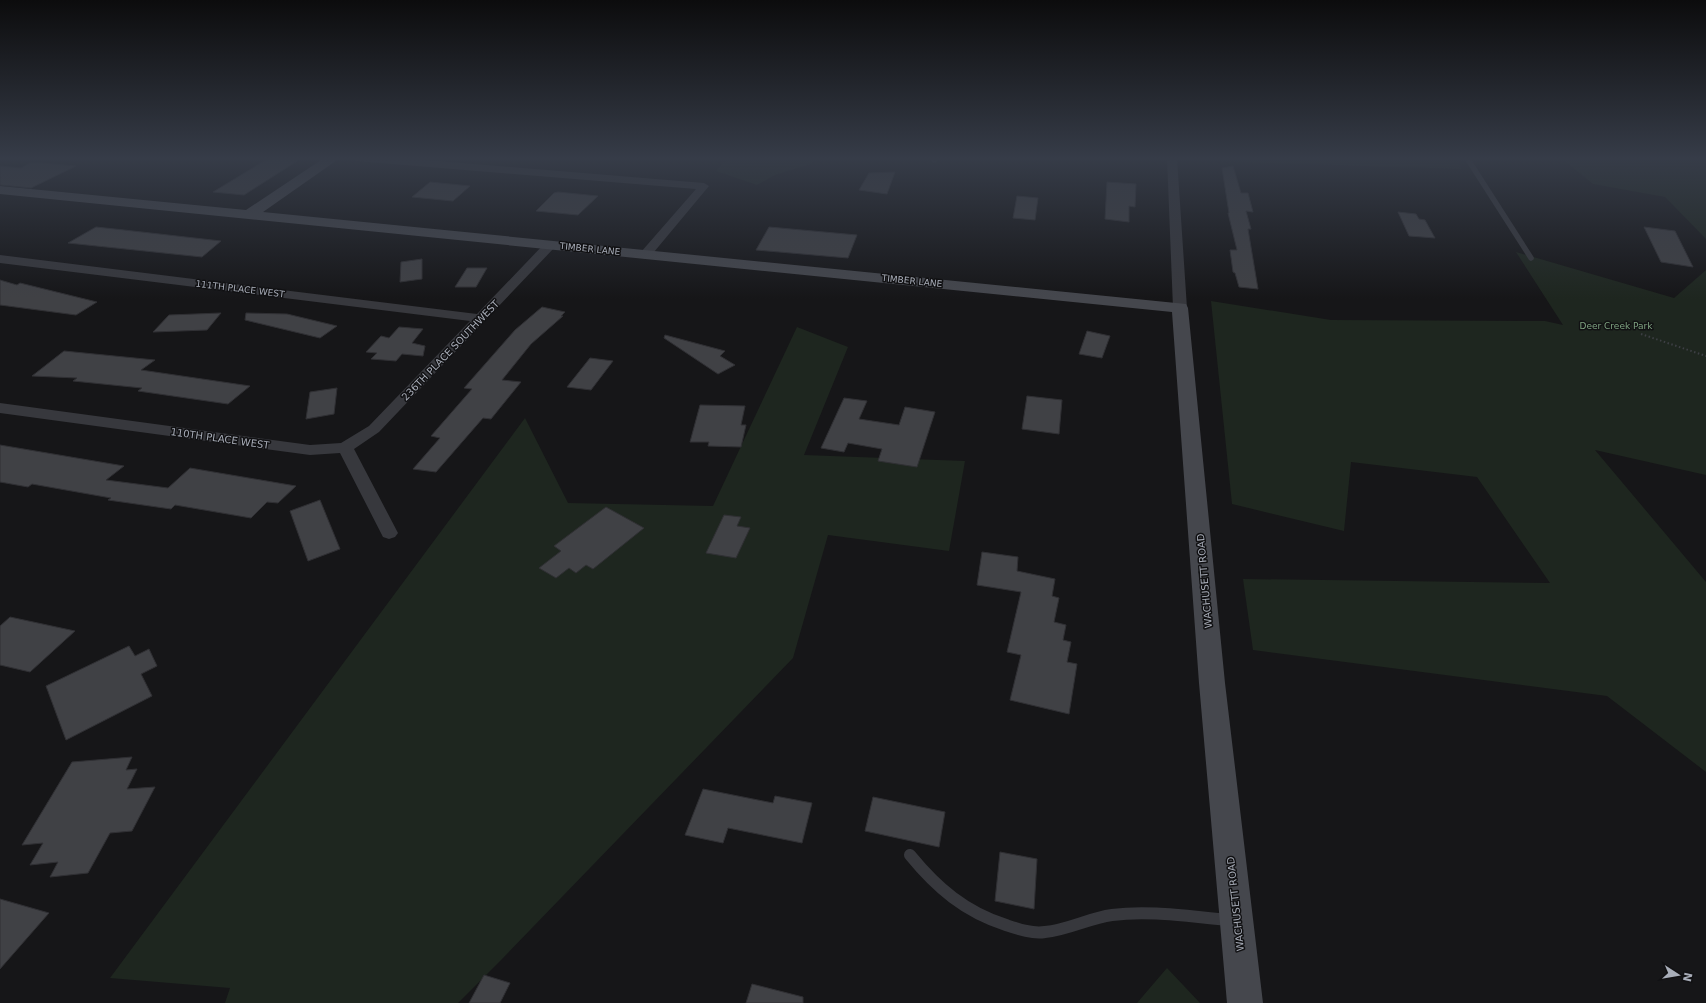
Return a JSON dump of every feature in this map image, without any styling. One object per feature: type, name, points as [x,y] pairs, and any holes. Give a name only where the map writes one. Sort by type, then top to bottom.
[{"type":"street","name":"TIMBER LANE","points":[[147,205],[1180,308]]},
{"type":"street","points":[[249,215],[264,205]]},
{"type":"street","points":[[645,255],[688,205]]},
{"type":"street","name":"WACHUSETT ROAD","points":[[1174,205],[1180,308],[1196,480],[1212,683],[1245,1003]]},
{"type":"street","name":"236TH PLACE SOUTHWEST","points":[[345,448],[374,429],[550,245]]},
{"type":"street","name":"111TH PLACE WEST","points":[[0,259],[480,318]]},
{"type":"street","name":"110TH PLACE WEST","points":[[0,408],[310,450],[345,448]]},
{"type":"street","points":[[345,448],[390,533]]},
{"type":"lane","points":[[1497,205],[1531,258]]},
{"type":"lane","points":[[910,855],[930,880],[949,898],[989,920],[1026,931],[1046,932],[1111,915],[1134,913],[1236,920]]},
{"type":"path","points":[[1641,334],[1706,356]]},
{"type":"green space","points":[[1673,205],[1706,205],[1706,239]]},
{"type":"green space","name":"Deer Creek Park","points":[[1516,252],[1674,298],[1706,270],[1706,475],[1595,450],[1706,582],[1706,772],[1607,696],[1253,650],[1243,579],[1550,583],[1477,477],[1351,462],[1344,531],[1232,504],[1211,301],[1331,320],[1545,321],[1563,325]]},
{"type":"green space","points":[[797,327],[848,347],[804,455],[965,461],[949,551],[828,535],[793,658],[458,1003],[225,1003],[230,988],[110,978],[525,418],[568,503],[713,506]]},
{"type":"green space","points":[[1167,968],[1200,1003],[1137,1003]]},
{"type":"building","points":[[542,205],[589,205],[578,215],[536,211]]},
{"type":"building","points":[[1015,205],[1037,205],[1035,220],[1013,218]]},
{"type":"building","points":[[1106,205],[1135,205],[1135,207],[1129,206],[1129,222],[1105,219]]},
{"type":"building","points":[[1228,205],[1251,205],[1253,212],[1246,211],[1251,229],[1248,229],[1258,289],[1239,287],[1235,273],[1233,272],[1230,250],[1237,250]]},
{"type":"building","points":[[1398,212],[1416,214],[1419,219],[1425,220],[1435,238],[1409,236]]},
{"type":"building","points":[[96,227],[221,241],[202,257],[68,243]]},
{"type":"building","points":[[769,227],[857,235],[848,258],[756,250]]},
{"type":"building","points":[[1644,227],[1675,231],[1693,267],[1661,262]]},
{"type":"building","points":[[422,259],[422,279],[400,282],[401,262]]},
{"type":"building","points":[[467,268],[487,268],[476,287],[455,287]]},
{"type":"building","points":[[0,280],[17,285],[20,283],[97,302],[76,315],[0,305]]},
{"type":"building","points":[[542,307],[565,312],[561,316],[563,316],[531,344],[502,380],[521,382],[491,419],[483,418],[436,472],[413,469],[440,438],[431,436],[472,389],[464,388],[515,330]]},
{"type":"building","points":[[221,313],[207,330],[153,332],[169,315]]},
{"type":"building","points":[[246,313],[287,314],[337,326],[320,338],[245,320]]},
{"type":"building","points":[[399,327],[423,329],[412,343],[425,346],[423,356],[402,354],[396,361],[371,359],[377,353],[366,352],[381,336],[389,338]]},
{"type":"building","points":[[1087,331],[1110,336],[1102,358],[1079,354]]},
{"type":"building","points":[[665,335],[725,351],[720,356],[735,365],[718,374],[664,338]]},
{"type":"building","points":[[64,351],[155,360],[141,370],[250,386],[228,404],[138,391],[142,388],[73,381],[77,378],[32,376]]},
{"type":"building","points":[[590,358],[613,361],[591,390],[567,387]]},
{"type":"building","points":[[337,388],[334,414],[306,419],[310,392]]},
{"type":"building","points":[[1027,396],[1062,400],[1059,434],[1022,429]]},
{"type":"building","points":[[844,398],[867,401],[859,419],[899,425],[905,407],[935,412],[917,467],[878,461],[882,449],[848,443],[844,452],[821,448]]},
{"type":"building","points":[[700,405],[745,406],[741,425],[746,425],[741,447],[708,446],[709,442],[690,442]]},
{"type":"building","points":[[0,445],[124,466],[106,480],[168,488],[190,468],[296,486],[278,503],[267,502],[251,518],[175,505],[171,509],[108,500],[111,498],[32,484],[28,487],[0,482]]},
{"type":"building","points":[[320,500],[340,549],[308,561],[290,511]]},
{"type":"building","points":[[606,507],[644,528],[593,569],[586,565],[576,573],[569,568],[556,578],[539,568],[561,551],[554,546]]},
{"type":"building","points":[[724,515],[741,517],[737,526],[750,528],[736,558],[706,553]]},
{"type":"building","points":[[982,552],[1018,557],[1017,571],[1055,579],[1052,596],[1059,598],[1054,622],[1066,625],[1063,640],[1071,642],[1067,662],[1077,664],[1069,714],[1010,700],[1021,655],[1007,652],[1021,592],[977,585]]},
{"type":"building","points":[[10,617],[75,631],[30,672],[0,665],[0,626]]},
{"type":"building","points":[[129,646],[135,656],[149,649],[157,666],[141,674],[152,696],[66,740],[46,686]]},
{"type":"building","points":[[132,757],[126,770],[137,769],[127,789],[155,787],[132,831],[110,833],[88,873],[50,877],[58,862],[30,865],[43,843],[22,845],[72,762]]},
{"type":"building","points":[[703,789],[773,803],[775,796],[812,803],[802,843],[728,828],[723,843],[685,835]]},
{"type":"building","points":[[873,797],[945,812],[939,847],[865,831]]},
{"type":"building","points":[[1000,852],[1037,859],[1034,909],[995,901]]},
{"type":"building","points":[[0,899],[49,913],[0,969]]},
{"type":"building","points":[[484,975],[510,983],[500,1003],[469,1003]]},
{"type":"building","points":[[752,984],[803,997],[803,1003],[746,1003]]}]
